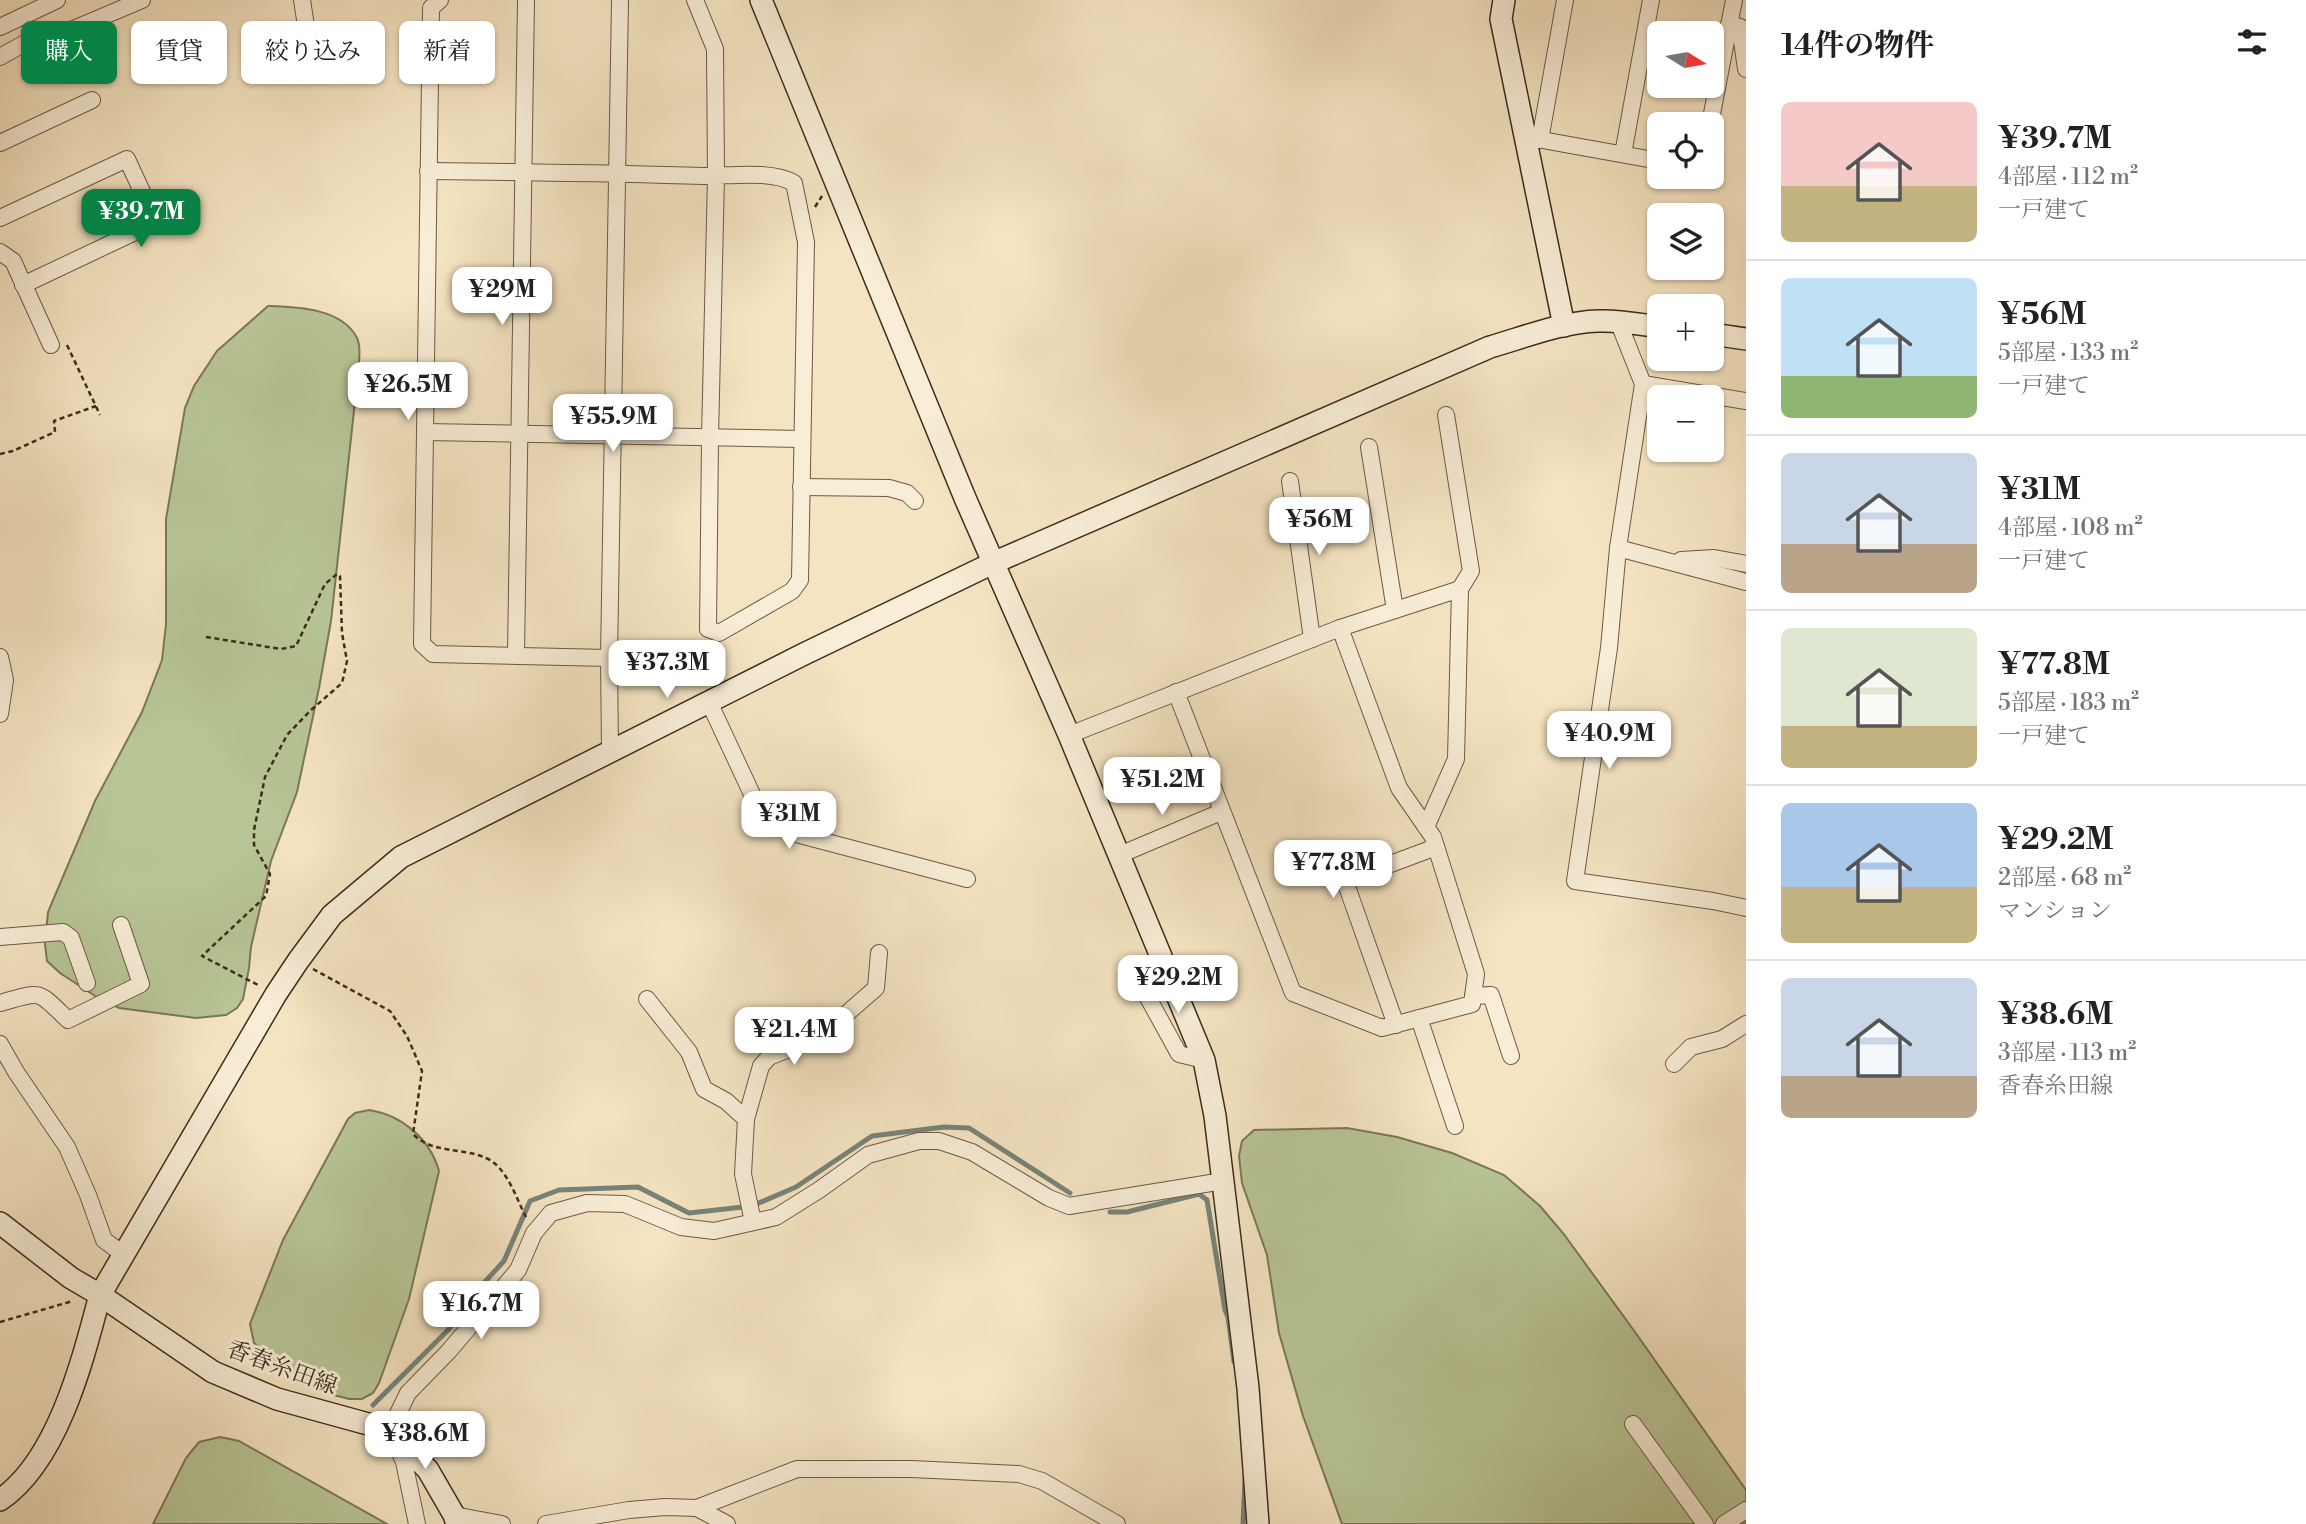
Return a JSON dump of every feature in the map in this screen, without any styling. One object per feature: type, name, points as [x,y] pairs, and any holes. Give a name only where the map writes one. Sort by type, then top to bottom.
[{"type":"street","points":[[0,27],[57,0]]},
{"type":"street","points":[[0,57],[25,43],[57,36],[142,0]]},
{"type":"street","points":[[302,0],[305,21]]},
{"type":"street","points":[[440,0],[431,8],[422,644],[433,654],[609,659]]},
{"type":"street","points":[[516,655],[526,0]]},
{"type":"street","points":[[610,752],[609,659],[620,0]]},
{"type":"street","points":[[428,171],[618,173],[716,176],[782,177],[794,183],[806,242],[800,580],[792,591],[719,633],[708,629],[716,176],[715,49],[695,0]]},
{"type":"street","points":[[761,0],[993,562],[1069,735],[1204,1060],[1215,1116],[1248,1388],[1258,1524]]},
{"type":"street","points":[[1504,0],[1501,19],[1532,138],[1564,326]]},
{"type":"street","points":[[1532,138],[1565,0]]},
{"type":"street","points":[[1623,154],[1651,0]]},
{"type":"street","points":[[1712,112],[1734,0]]},
{"type":"street","points":[[1729,24],[1740,27],[1746,69]]},
{"type":"street","points":[[0,143],[92,100]]},
{"type":"street","points":[[1532,138],[1647,159]]},
{"type":"street","points":[[0,218],[127,159],[156,222],[23,285]]},
{"type":"street","points":[[0,252],[13,261],[51,345]]},
{"type":"street","points":[[0,1500],[8,1495],[38,1460],[66,1406],[100,1295],[276,994],[332,915],[401,858],[993,562],[1490,347],[1564,326],[1596,321],[1647,325]]},
{"type":"street","points":[[1618,321],[1643,384],[1618,548],[1609,648],[1575,881],[1746,908]]},
{"type":"street","points":[[1724,336],[1746,339]]},
{"type":"street","points":[[1643,384],[1746,401]]},
{"type":"street","points":[[1426,827],[1456,759],[1460,589],[1471,571],[1446,415]]},
{"type":"street","points":[[426,432],[802,439]]},
{"type":"street","points":[[1369,447],[1395,610]]},
{"type":"street","points":[[1290,481],[1312,639]]},
{"type":"street","points":[[801,487],[889,488],[907,493],[915,501]]},
{"type":"street","points":[[1618,548],[1746,582]]},
{"type":"street","points":[[1665,561],[1714,558],[1746,564]]},
{"type":"street","points":[[1069,735],[1340,628],[1460,589]]},
{"type":"street","points":[[1176,692],[1293,993],[1381,1028],[1472,1004],[1476,974],[1433,837],[1399,788],[1340,628]]},
{"type":"street","points":[[0,657],[5,680],[0,714]]},
{"type":"street","points":[[709,702],[764,820],[800,835],[967,880]]},
{"type":"street","points":[[1117,856],[1221,813]]},
{"type":"street","points":[[1396,1025],[1345,881],[1436,847]]},
{"type":"street","points":[[0,1003],[34,993],[41,995],[68,1020],[141,984],[121,925]]},
{"type":"street","points":[[0,937],[63,932],[71,938],[87,983]]},
{"type":"street","points":[[753,1222],[743,1174],[746,1119],[761,1066],[769,1057],[799,1045],[837,1022],[877,988],[879,953]]},
{"type":"street","points":[[1140,985],[1179,1054],[1204,1060]]},
{"type":"street","points":[[1473,996],[1491,996],[1511,1056]]},
{"type":"street","points":[[647,999],[689,1052],[704,1089],[726,1101],[746,1119]]},
{"type":"street","points":[[1419,1018],[1455,1126]]},
{"type":"street","points":[[1674,1064],[1691,1047],[1722,1039],[1746,1024]]},
{"type":"street","points":[[0,1044],[67,1147],[89,1195],[104,1240],[123,1254]]},
{"type":"street","points":[[417,1524],[404,1462],[390,1430],[408,1393],[448,1352],[519,1270],[534,1233],[551,1213],[586,1203],[625,1204],[681,1227],[714,1231],[776,1217],[868,1155],[919,1141],[939,1141],[972,1152],[1049,1198],[1069,1206],[1223,1181]]},
{"type":"street","name":"香春糸田線","points":[[0,1223],[71,1278],[213,1372],[277,1399],[390,1430]]},
{"type":"street","points":[[1633,1424],[1704,1524]]},
{"type":"street","points":[[390,1430],[428,1470],[456,1520],[502,1524]]},
{"type":"street","points":[[546,1524],[665,1507],[697,1508],[797,1469],[911,1469],[1019,1474],[1042,1481],[1117,1524]]},
{"type":"street","points":[[697,1508],[727,1524]]},
{"type":"street","points":[[1724,1524],[1746,1510]]},
{"type":"path","points":[[803,229],[820,196],[839,193]]},
{"type":"path","points":[[51,345],[64,339],[100,415]]},
{"type":"path","points":[[0,454],[55,432],[54,421],[96,406]]},
{"type":"path","points":[[206,637],[281,649],[296,646],[326,584],[337,573],[340,576],[342,633],[347,661],[342,683],[287,735],[265,777],[254,830],[254,845],[270,874],[266,896],[202,956],[276,994]]},
{"type":"path","points":[[708,629],[709,646],[732,691]]},
{"type":"path","points":[[298,961],[390,1011],[407,1036],[422,1071],[413,1134],[422,1144],[486,1158],[502,1172],[534,1233]]},
{"type":"path","points":[[0,1322],[100,1295]]},
{"type":"green space","points":[[268,306],[318,311],[341,320],[357,338],[359,348],[331,621],[297,792],[271,861],[251,947],[243,999],[237,1008],[226,1015],[196,1018],[119,1008],[95,996],[47,961],[45,944],[48,912],[95,801],[142,712],[162,660],[166,624],[166,519],[185,408],[194,386],[217,351]]},
{"type":"green space","points":[[369,1110],[393,1117],[413,1130],[429,1149],[439,1171],[409,1299],[379,1383],[373,1393],[362,1399],[349,1399],[330,1394],[267,1355],[254,1343],[250,1324],[283,1240],[348,1119],[355,1113]]},
{"type":"green space","points":[[1347,1128],[1397,1137],[1452,1153],[1504,1175],[1540,1206],[1563,1233],[1635,1332],[1746,1490],[1746,1524],[1342,1524],[1303,1416],[1279,1333],[1267,1255],[1242,1183],[1239,1156],[1242,1141],[1254,1130]]},
{"type":"green space","points":[[220,1437],[239,1441],[387,1524],[153,1524],[186,1458],[199,1442]]},
{"type":"waterway","points":[[373,1405],[449,1329],[469,1299],[504,1261],[530,1201],[559,1190],[638,1187],[689,1213],[752,1206],[796,1187],[872,1136],[944,1127],[969,1128],[1070,1193]]},
{"type":"waterway","points":[[1110,1212],[1127,1212],[1199,1194],[1207,1200],[1234,1362]]},
{"type":"waterway","points":[[1243,1524],[1245,1480]]}]
